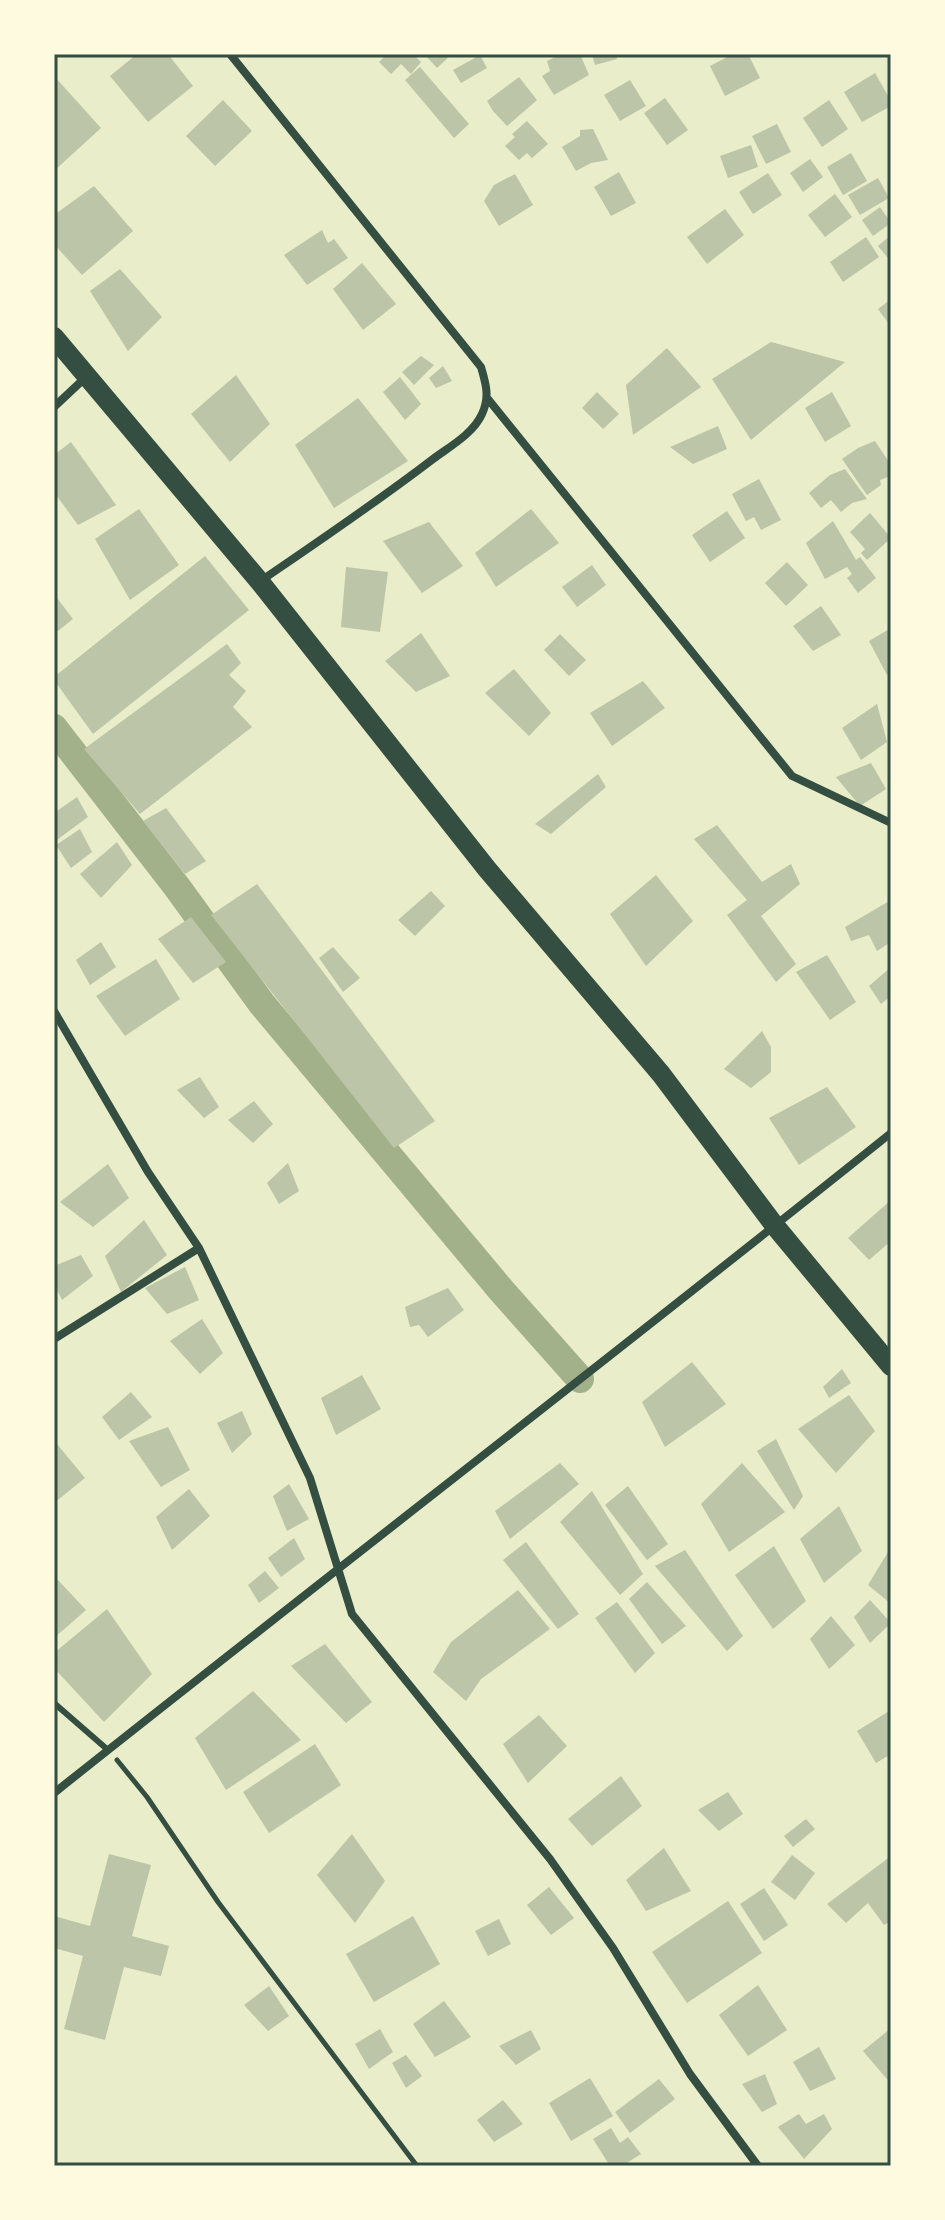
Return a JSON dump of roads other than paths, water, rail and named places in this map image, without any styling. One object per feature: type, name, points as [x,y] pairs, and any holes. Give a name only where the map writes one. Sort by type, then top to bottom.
[{"type":"main road","points":[[54,337],[260,582],[487,869],[661,1074],[775,1226],[891,1366]]},
{"type":"street","points":[[230,54],[481,367],[488,399],[481,417],[469,432],[260,582]]},
{"type":"street","points":[[54,407],[87,377]]},
{"type":"street","points":[[488,399],[792,776],[891,823]]},
{"type":"street","points":[[54,1011],[148,1172],[199,1248],[310,1478],[352,1614],[550,1859],[613,1948],[690,2074],[758,2166]]},
{"type":"street","points":[[54,1793],[891,1133]]},
{"type":"street","points":[[54,1339],[199,1248]]},
{"type":"lane","points":[[54,1703],[108,1750]]},
{"type":"waterway","points":[[54,728],[177,887],[262,1004],[501,1290],[580,1379]]}]
